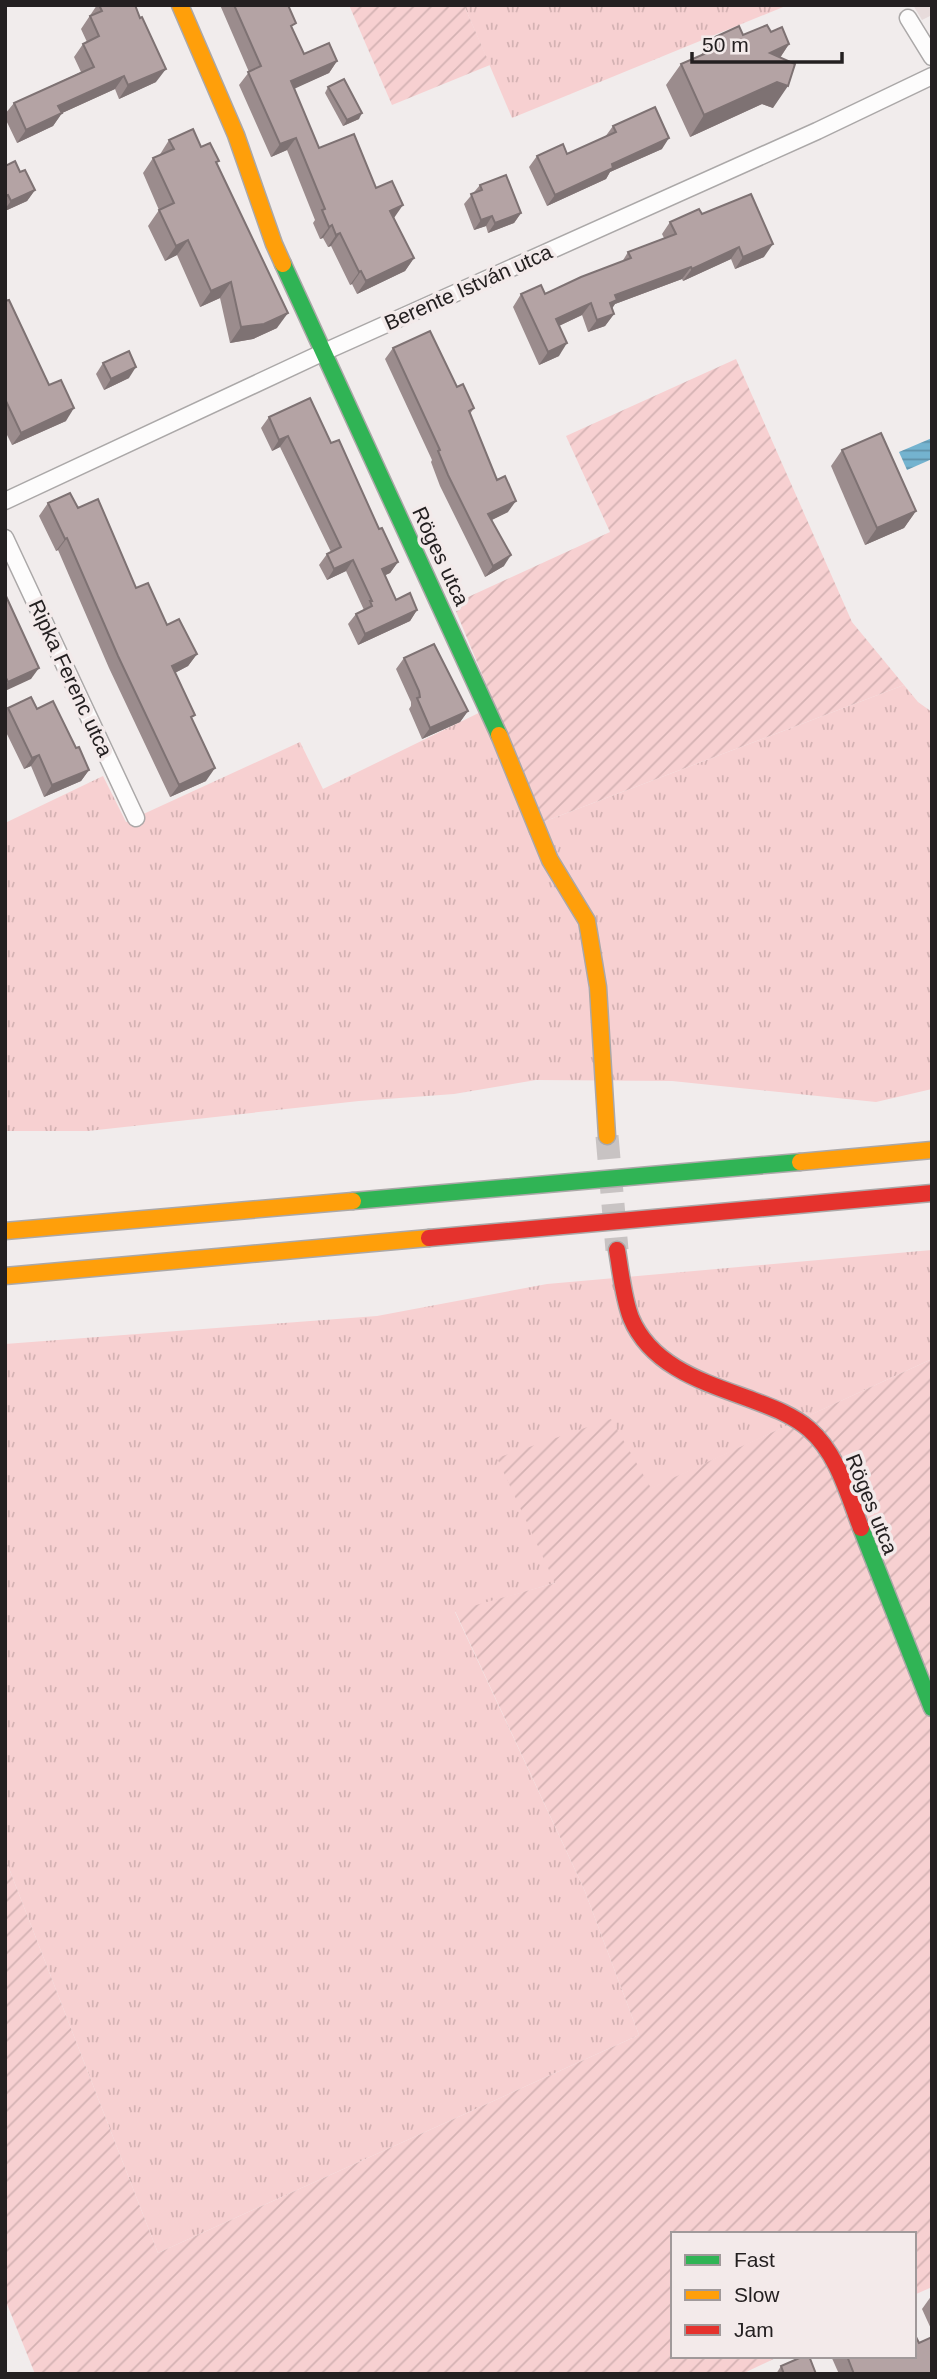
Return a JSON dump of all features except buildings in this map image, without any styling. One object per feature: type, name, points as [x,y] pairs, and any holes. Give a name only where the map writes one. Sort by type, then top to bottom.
[{"type":"main road","name":"Röges utca","points":[[180,5],[236,135],[274,244],[498,732],[550,860],[587,921],[598,987],[607,1136]]},
{"type":"main road","points":[[5,1230],[932,1150]]},
{"type":"main road","points":[[5,1276],[932,1193]]},
{"type":"main road","name":"Röges utca","points":[[617,1250],[627,1306],[641,1337],[651,1348],[684,1372],[794,1419],[806,1426],[822,1443],[836,1465],[932,1708]]},
{"type":"street","points":[[908,18],[932,57]]},
{"type":"street","name":"Berente István utca","points":[[5,501],[324,352],[932,76]]},
{"type":"street","name":"Ripka Ferenc utca","points":[[5,538],[136,817]]},
{"type":"shaded area","points":[[913,5],[932,5],[932,15],[922,20]]},
{"type":"green space","points":[[349,5],[464,5],[490,65],[392,105]]},
{"type":"green space","points":[[464,5],[788,5],[512,118]]},
{"type":"green space","points":[[736,359],[852,622],[904,685],[543,822],[453,604],[610,532],[566,436]]},
{"type":"green space","points":[[904,685],[918,702],[932,712],[932,1089],[876,1102],[672,1081],[536,1080],[454,1094],[359,1101],[88,1131],[5,1131],[5,823],[103,776],[126,822],[300,742],[323,789],[495,705],[543,822]]},
{"type":"green space","points":[[932,1250],[932,1359],[650,1489],[555,1583],[455,1612],[584,1889],[639,2035],[158,2253],[5,1858],[5,1344],[377,1316],[547,1284]]},
{"type":"green space","points":[[932,1359],[932,2287],[916,2294],[916,2232],[671,2232],[671,2358],[776,2358],[742,2374],[35,2374],[5,2299],[5,1858],[158,2253],[639,2035],[584,1889],[455,1611],[555,1583],[497,1458],[611,1419],[651,1488]]},
{"type":"water","points":[[932,438],[932,459],[907,470],[899,452]]},
{"type":"tunnel","points":[[607,1136],[617,1250]]},
{"type":"traffic: fast","points":[[283,264],[499,735]]},
{"type":"traffic: fast","points":[[353,1201],[800,1162]]},
{"type":"traffic: fast","points":[[861,1528],[932,1708]]},
{"type":"traffic: slow","points":[[180,5],[236,135],[283,264]]},
{"type":"traffic: slow","points":[[499,735],[550,860],[587,921],[598,987],[607,1136]]},
{"type":"traffic: slow","points":[[800,1162],[932,1150]]},
{"type":"traffic: slow","points":[[5,1231],[353,1201]]},
{"type":"traffic: slow","points":[[5,1276],[429,1238]]},
{"type":"traffic: jam","points":[[429,1238],[932,1193]]},
{"type":"traffic: jam","points":[[617,1250],[631,1318],[651,1348],[680,1370],[713,1386],[779,1411],[809,1429],[828,1450],[835,1463],[861,1528]]}]
